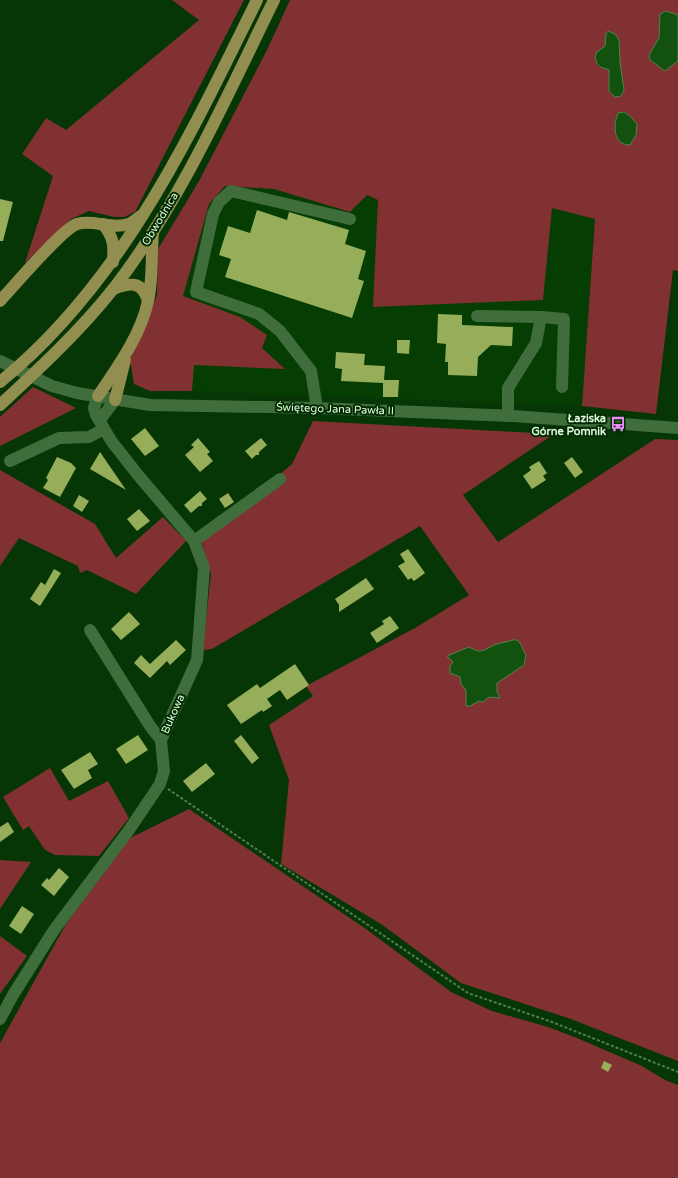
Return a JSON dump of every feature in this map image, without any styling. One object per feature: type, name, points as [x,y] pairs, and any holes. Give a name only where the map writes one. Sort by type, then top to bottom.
[{"type":"main road","name":"Obwodnica","points":[[0,382],[43,344],[76,308],[113,262],[146,212],[178,156],[257,0]]},
{"type":"main road","name":"Obwodnica","points":[[0,405],[45,364],[113,289],[153,232],[190,168],[274,0]]},
{"type":"main road","points":[[0,301],[62,234],[75,225],[85,222],[116,226],[129,224],[146,212]]},
{"type":"main road","points":[[103,224],[111,234],[113,262]]},
{"type":"main road","points":[[98,396],[127,350],[143,317],[148,301],[151,278],[153,232]]},
{"type":"main road","points":[[113,289],[128,284],[136,285],[145,292],[148,301]]},
{"type":"main road","points":[[115,400],[127,350]]},
{"type":"street","points":[[317,408],[311,371],[280,330],[259,314],[196,292],[212,214],[219,202],[232,192],[350,219]]},
{"type":"street","points":[[477,316],[541,317],[564,319],[562,387]]},
{"type":"street","points":[[508,416],[508,388],[536,343],[541,317]]},
{"type":"street","name":"Świętego Jana Pawła II","points":[[0,361],[52,386],[115,400],[150,405],[317,408],[508,416],[678,428]]},
{"type":"street","name":"Bukowa","points":[[0,1019],[13,995],[54,930],[129,830],[160,784],[164,771],[161,740],[197,660],[204,568],[194,541],[138,475],[102,424],[94,408],[98,396]]},
{"type":"street","points":[[10,461],[59,438],[89,437],[102,424],[115,400]]},
{"type":"street","points":[[194,541],[280,479]]},
{"type":"street","points":[[90,630],[150,726],[161,740]]},
{"type":"path","points":[[160,784],[427,967],[468,993],[552,1022],[678,1072]]},
{"type":"shaded area","points":[[172,0],[244,0],[135,212],[124,217],[114,217],[89,211],[71,219],[25,263],[53,176],[22,154],[46,118],[66,130],[199,20]]},
{"type":"shaded area","points":[[290,0],[678,0],[678,271],[673,270],[656,414],[582,406],[595,219],[552,208],[543,300],[373,307],[378,200],[367,195],[350,212],[274,189],[225,186],[209,204],[183,296],[240,317],[267,335],[262,348],[285,369],[194,365],[192,391],[150,391],[134,384],[130,360],[157,295],[158,249],[199,181],[267,50]]},
{"type":"shaded area","points":[[666,11],[678,15],[678,61],[665,71],[650,60],[649,55],[659,38],[660,14]]},
{"type":"shaded area","points":[[608,31],[615,34],[619,40],[624,90],[621,96],[615,97],[609,91],[609,70],[598,65],[595,57],[597,52],[605,46],[606,34]]},
{"type":"shaded area","points":[[624,112],[637,124],[636,135],[630,145],[620,142],[616,134],[616,118],[618,113]]},
{"type":"shaded area","points":[[225,186],[274,189],[350,212],[367,194],[378,200],[378,206],[552,207],[595,219],[582,406],[192,391],[194,364],[284,368],[262,348],[267,335],[183,296],[209,204]]},
{"type":"shaded area","points":[[33,387],[76,408],[0,446],[0,417]]},
{"type":"shaded area","points":[[313,421],[554,434],[463,495],[498,542],[655,439],[678,440],[678,1061],[571,1019],[461,983],[381,924],[281,864],[289,780],[269,725],[313,696],[306,686],[415,628],[469,595],[420,526],[212,649],[203,650],[211,573],[201,541],[292,464]]},
{"type":"shaded area","points":[[0,470],[95,524],[116,558],[163,517],[186,541],[136,594],[87,570],[80,573],[78,566],[19,538],[0,566]]},
{"type":"shaded area","points":[[517,640],[519,642],[526,655],[524,665],[497,683],[497,692],[500,698],[489,697],[483,702],[479,701],[470,706],[466,706],[466,690],[461,684],[460,677],[450,673],[450,666],[453,662],[447,656],[469,647],[482,651],[496,644]]},
{"type":"shaded area","points":[[50,768],[69,801],[108,781],[129,818],[99,856],[55,855],[45,850],[29,826],[23,830],[3,797]]},
{"type":"shaded area","points":[[189,809],[366,929],[451,992],[492,1011],[548,1027],[577,1038],[642,1066],[665,1080],[678,1085],[678,1178],[0,1178],[0,1043],[66,924],[130,838]]},
{"type":"shaded area","points":[[0,860],[31,862],[0,909]]},
{"type":"shaded area","points":[[0,936],[27,956],[0,994]]},
{"type":"building","points":[[0,199],[13,202],[3,241],[0,241]]},
{"type":"building","points":[[257,210],[287,220],[289,212],[349,230],[345,244],[366,251],[358,279],[364,281],[352,318],[225,277],[231,259],[219,255],[228,226],[250,233]]},
{"type":"building","points":[[438,314],[462,315],[462,325],[513,327],[512,346],[491,345],[478,357],[477,376],[448,375],[448,362],[445,362],[446,344],[437,343]]},
{"type":"building","points":[[397,340],[410,340],[409,354],[397,353]]},
{"type":"building","points":[[336,352],[365,354],[364,365],[385,366],[384,380],[399,380],[398,397],[383,397],[383,383],[341,381],[342,369],[335,368]]},
{"type":"building","points":[[145,428],[159,446],[145,456],[131,439]]},
{"type":"building","points":[[198,438],[210,452],[207,454],[213,461],[200,472],[185,455],[194,447],[191,445]]},
{"type":"building","points":[[261,438],[267,445],[259,452],[259,455],[256,455],[252,459],[245,451]]},
{"type":"building","points":[[100,452],[126,490],[90,469]]},
{"type":"building","points":[[57,457],[71,463],[76,468],[60,497],[43,488],[48,480],[46,478]]},
{"type":"building","points":[[572,457],[583,472],[575,478],[564,463]]},
{"type":"building","points":[[539,461],[547,473],[543,476],[546,480],[532,489],[523,476],[531,470],[529,467]]},
{"type":"building","points":[[200,491],[207,499],[202,503],[202,506],[199,506],[191,513],[184,505]]},
{"type":"building","points":[[228,493],[234,502],[225,508],[219,499]]},
{"type":"building","points":[[79,495],[89,501],[82,512],[73,506]]},
{"type":"building","points":[[139,509],[150,521],[137,531],[127,519]]},
{"type":"building","points":[[408,549],[425,573],[414,581],[411,578],[408,580],[398,566],[405,562],[400,554]]},
{"type":"building","points":[[54,569],[61,573],[40,606],[30,599],[41,582],[45,585]]},
{"type":"building","points":[[366,578],[374,589],[339,612],[339,605],[335,599]]},
{"type":"building","points":[[129,612],[140,624],[121,640],[111,629]]},
{"type":"building","points":[[390,616],[399,628],[377,643],[370,633],[384,624],[382,621]]},
{"type":"building","points":[[176,640],[186,650],[170,665],[167,661],[150,678],[134,663],[141,655],[150,664]]},
{"type":"building","points":[[295,664],[309,685],[287,700],[280,690],[267,699],[272,706],[263,712],[262,710],[241,724],[227,705],[257,684],[260,688]]},
{"type":"building","points":[[138,735],[148,750],[126,764],[116,749]]},
{"type":"building","points":[[241,735],[259,758],[252,764],[234,741]]},
{"type":"building","points":[[90,752],[98,764],[88,770],[92,778],[74,789],[61,770]]},
{"type":"building","points":[[206,763],[215,774],[192,792],[183,781]]},
{"type":"building","points":[[8,822],[14,832],[0,842],[0,827]]},
{"type":"building","points":[[59,868],[69,877],[54,896],[41,885],[47,878],[49,880]]},
{"type":"building","points":[[22,906],[34,914],[21,934],[9,926]]},
{"type":"building","points":[[604,1061],[612,1065],[608,1072],[601,1068]]},
{"type":"place","name":"Łaziska Górne Pomnik","points":[[618,424]]}]
